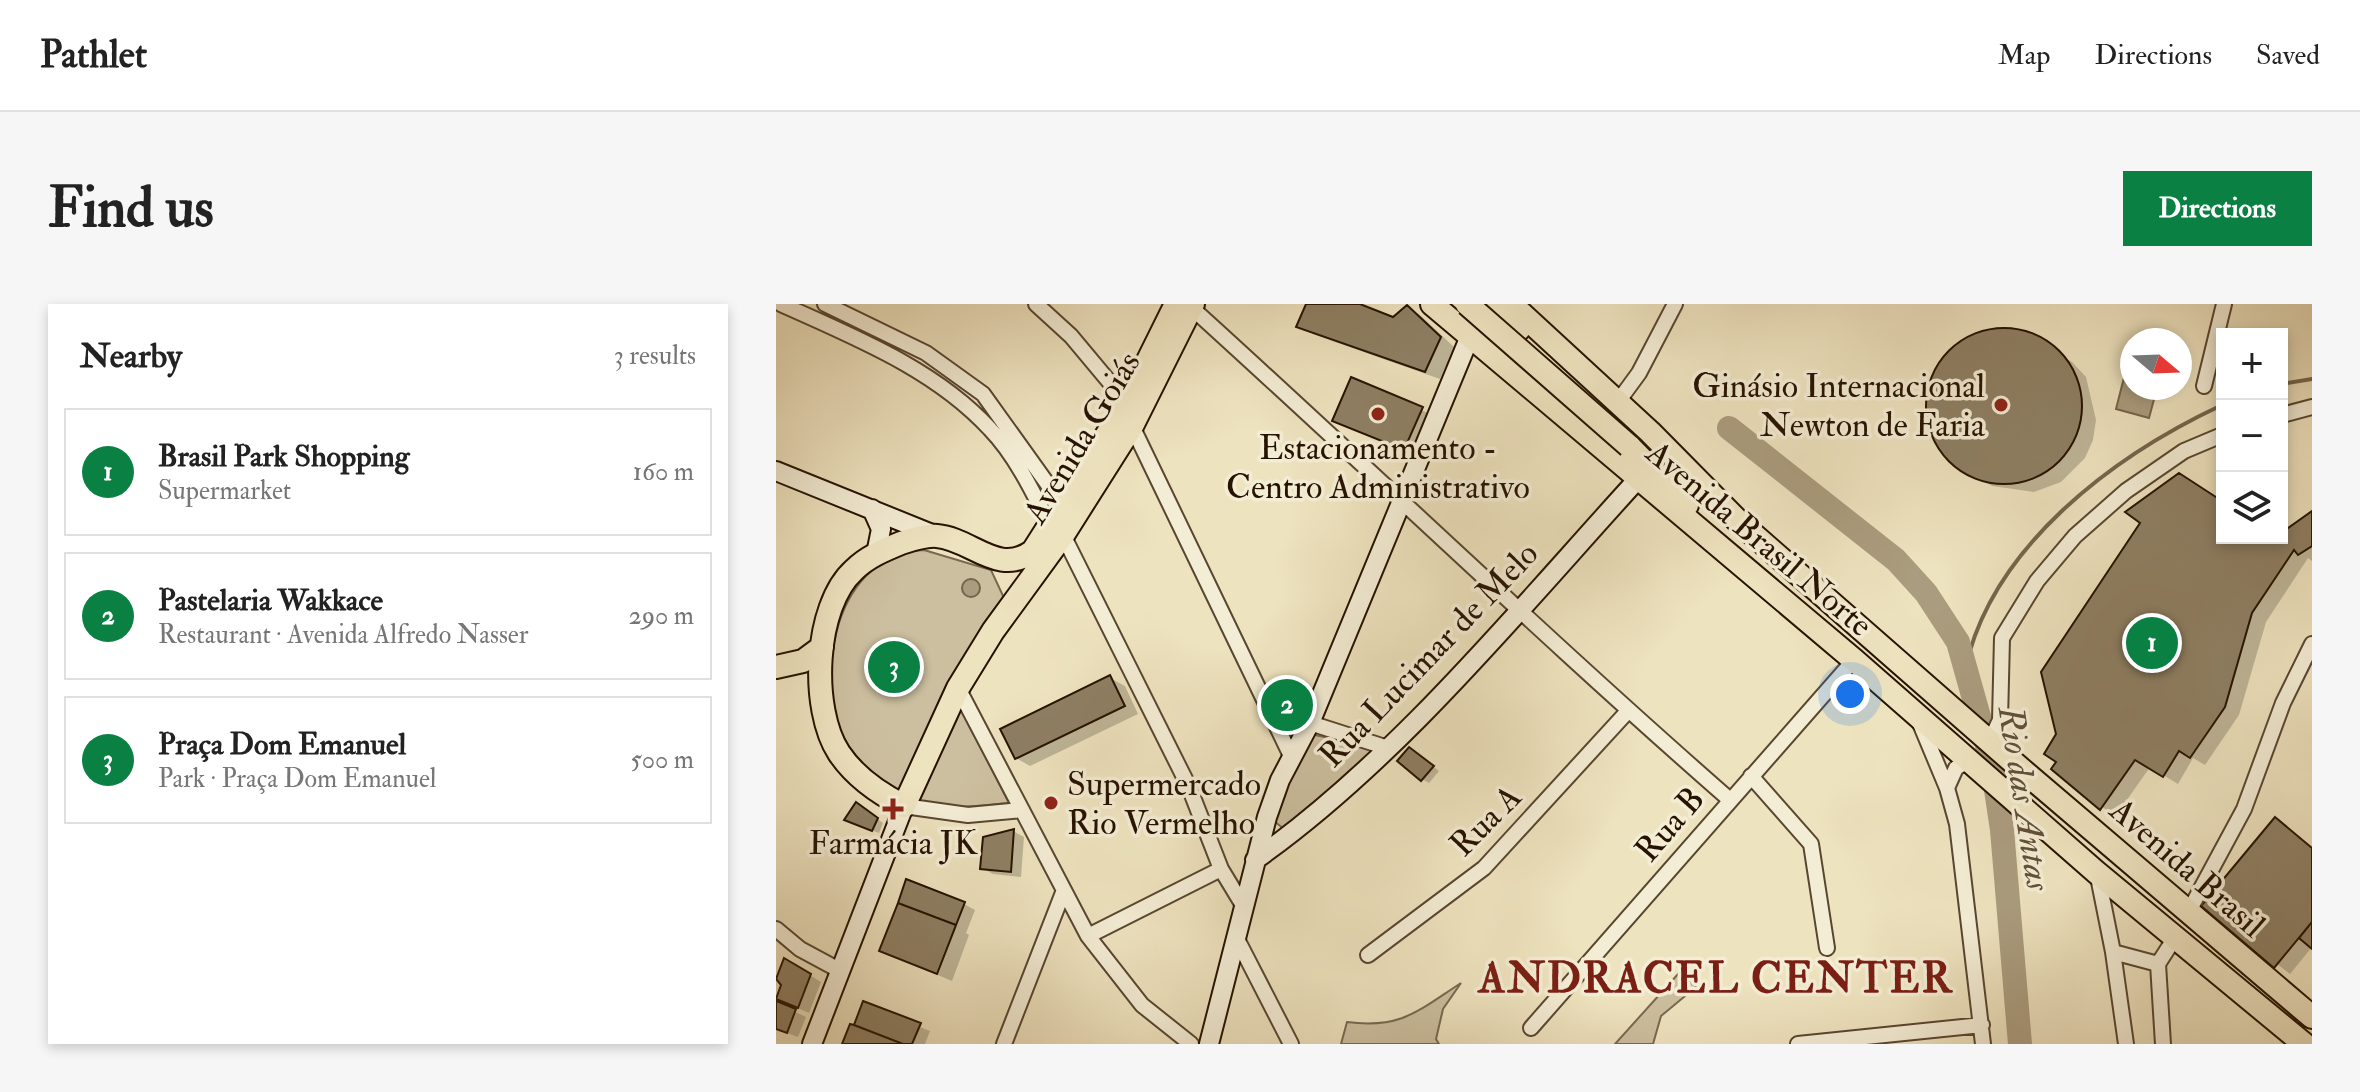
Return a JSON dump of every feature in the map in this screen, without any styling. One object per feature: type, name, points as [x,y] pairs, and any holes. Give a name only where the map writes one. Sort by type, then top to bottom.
[{"type":"main road","name":"Avenida Brasil Norte","points":[[1432,304],[1854,660],[2043,826]]},
{"type":"main road","points":[[1467,304],[1633,442],[1739,522]]},
{"type":"main road","points":[[1209,1044],[1255,860],[1276,792],[1310,723],[1486,304],[1554,359],[1633,442],[1697,516],[1711,540]]},
{"type":"main road","name":"Avenida Brasil Norte","points":[[1511,304],[1739,522],[2021,769]]},
{"type":"main road","name":"Avenida Goiás","points":[[1002,561],[1027,556],[1057,531],[1064,507],[1187,305]]},
{"type":"main road","name":"Avenida Goiás","points":[[904,806],[958,688],[1057,531],[1132,426],[1187,305]]},
{"type":"main road","points":[[776,471],[1002,561],[1012,577],[1017,597]]},
{"type":"main road","name":"Rua Lucimar de Melo","points":[[1255,860],[1292,835],[1388,748],[1637,480]]},
{"type":"main road","points":[[872,509],[881,529],[876,554]]},
{"type":"main road","points":[[812,1044],[904,806],[854,773],[828,733],[821,690],[822,647],[834,596],[852,571],[876,554],[906,541],[937,536]]},
{"type":"main road","points":[[776,667],[803,661],[822,647]]},
{"type":"main road","points":[[776,667],[821,690]]},
{"type":"main road","name":"Avenida Brasil","points":[[2021,769],[2309,1016]]},
{"type":"main road","name":"Avenida Brasil","points":[[2043,826],[2304,1043]]},
{"type":"street","points":[[781,304],[919,372],[992,430],[1057,531],[1189,787],[1221,869],[1244,907]]},
{"type":"street","points":[[825,304],[926,353],[983,394],[1064,507]]},
{"type":"street","points":[[1036,304],[1071,336],[1127,403]]},
{"type":"street","points":[[1617,403],[1639,373],[1675,304]]},
{"type":"street","points":[[2204,386],[2224,304]]},
{"type":"street","points":[[1187,305],[1521,607],[1628,711],[1730,800]]},
{"type":"street","points":[[919,372],[926,353]]},
{"type":"street","points":[[2288,413],[2312,407]]},
{"type":"street","points":[[1132,426],[1292,758]]},
{"type":"street","points":[[1990,741],[2000,720],[2003,695],[1999,658],[2002,638],[2037,581],[2066,547],[2126,491],[2184,451],[2216,438]]},
{"type":"street","points":[[2189,911],[2244,809],[2283,703],[2312,644]]},
{"type":"street","name":"Rua B","points":[[1531,1028],[1854,660]]},
{"type":"street","points":[[958,688],[1088,936],[1142,1005],[1191,1044]]},
{"type":"street","name":"Rua A","points":[[1368,955],[1484,868],[1628,711]]},
{"type":"street","points":[[1916,716],[1947,788],[1957,824],[1983,1044]]},
{"type":"street","points":[[1310,723],[1388,748]]},
{"type":"street","points":[[1947,788],[1956,768],[1973,763]]},
{"type":"street","points":[[1751,776],[1811,844],[1827,948]]},
{"type":"street","points":[[904,806],[968,815],[1022,810]]},
{"type":"street","points":[[1088,936],[1221,869]]},
{"type":"street","points":[[2096,872],[2113,952],[2126,1044]]},
{"type":"street","points":[[1004,1044],[1064,890]]},
{"type":"street","points":[[776,929],[800,949],[839,970]]},
{"type":"street","points":[[2163,1044],[2158,964],[2176,936]]},
{"type":"street","points":[[1236,937],[1291,1044]]},
{"type":"street","points":[[2113,952],[2158,964]]},
{"type":"street","points":[[1798,1044],[1982,1025]]},
{"type":"shaded area","points":[[2120,393],[2120,400],[2154,400],[2149,418],[2116,409]]},
{"type":"shaded area","points":[[924,550],[991,570],[1004,598],[948,683],[1009,803],[950,807],[917,803],[859,769],[841,737],[832,704],[831,669],[836,634],[848,602],[866,576],[892,558]]},
{"type":"shaded area","points":[[971,579],[980,588],[971,597],[962,588]]},
{"type":"shaded area","points":[[1310,734],[1383,749],[1290,834],[1269,817]]},
{"type":"shaded area","points":[[1679,973],[1696,987],[1661,1016],[1653,1044],[1615,1044]]},
{"type":"shaded area","points":[[1461,983],[1443,1009],[1436,1039],[1439,1044],[1341,1044],[1347,1022],[1382,1023],[1408,1016]]},
{"type":"building","points":[[1306,304],[1360,304],[1393,317],[1407,305],[1441,337],[1425,372],[1296,327]]},
{"type":"building","name":"Ginásio Internacional Newton de Faria","points":[[2004,328],[2034,334],[2059,351],[2076,376],[2082,406],[2076,436],[2059,461],[2034,478],[2004,484],[1974,478],[1949,461],[1932,436],[1926,406],[1932,376],[1949,351],[1974,334]]},
{"type":"building","name":"Estacionamento - Centro Administrativo","points":[[1351,377],[1423,407],[1404,450],[1332,421]]},
{"type":"building","points":[[2179,473],[2216,497],[2216,544],[2288,544],[2288,528],[2312,511],[2312,546],[2298,555],[2294,550],[2252,613],[2225,707],[2190,758],[2179,751],[2163,777],[2135,760],[2100,810],[2051,769],[2056,762],[2044,754],[2056,734],[2041,672],[2140,523],[2125,512]]},
{"type":"building","points":[[1110,675],[1125,706],[1015,759],[1000,729]]},
{"type":"building","points":[[1409,747],[1434,766],[1421,781],[1397,761]]},
{"type":"building","points":[[856,802],[878,818],[872,831],[844,820]]},
{"type":"building","points":[[2275,817],[2312,848],[2312,922],[2274,968],[2201,906]]},
{"type":"building","points":[[1014,829],[1011,872],[980,869],[983,837]]},
{"type":"building","points":[[906,879],[965,902],[956,925],[898,903]]},
{"type":"building","points":[[898,903],[956,925],[937,974],[879,951]]},
{"type":"building","points":[[2312,922],[2312,949],[2299,938]]},
{"type":"building","points":[[784,958],[811,974],[798,1008],[776,999],[781,985],[776,979]]},
{"type":"building","points":[[776,1001],[796,1009],[787,1033],[776,1029]]},
{"type":"building","points":[[863,1001],[921,1023],[912,1044],[903,1044],[854,1025]]},
{"type":"building","points":[[850,1024],[854,1025],[903,1044],[842,1044]]},
{"type":"waterway","points":[[2288,383],[2312,379]]},
{"type":"waterway","points":[[1965,670],[1979,625],[2001,584],[2029,546],[2062,510],[2140,451],[2216,408]]},
{"type":"waterway","name":"Rio das Antas","points":[[1729,428],[1896,560],[1926,593],[1958,642],[1992,763],[2002,830],[2020,1044]]},
{"type":"place","name":"Ginásio Internacional Newton de Faria","points":[[2001,405]]},
{"type":"place","name":"Estacionamento - Centro Administrativo","points":[[1378,414]]},
{"type":"place","name":"Brasil Park Shopping","points":[[2152,643]]},
{"type":"place","name":"Praça Dom Emanuel","points":[[894,667]]},
{"type":"place","name":"Pastelaria Wakkace","points":[[1287,705]]},
{"type":"place","name":"Supermercado Rio Vermelho","points":[[1051,803]]},
{"type":"place","name":"Farmácia JK","points":[[893,809]]},
{"type":"district","name":"ANDRACEL CENTER","points":[[1716,977]]}]
